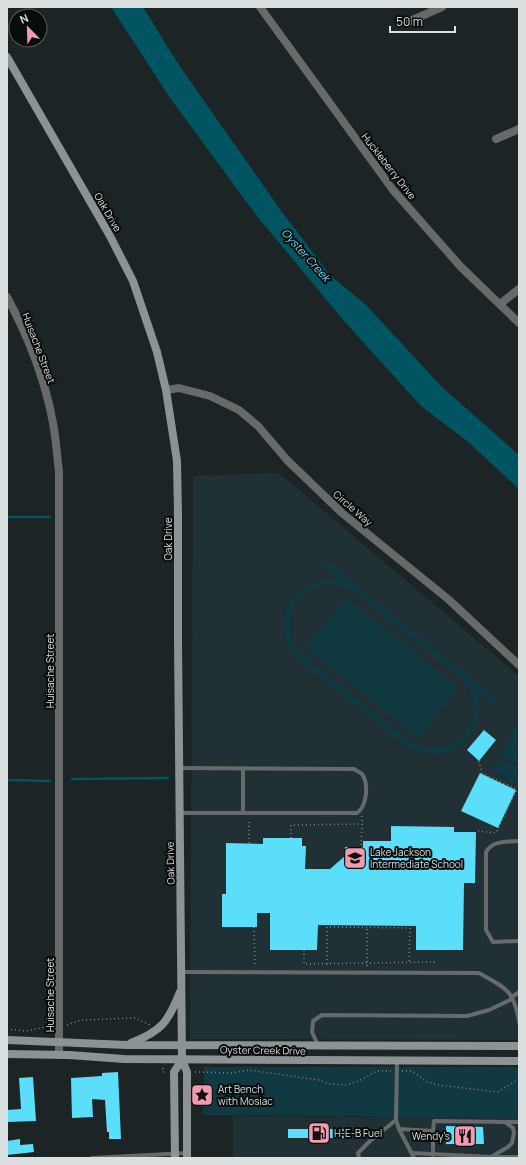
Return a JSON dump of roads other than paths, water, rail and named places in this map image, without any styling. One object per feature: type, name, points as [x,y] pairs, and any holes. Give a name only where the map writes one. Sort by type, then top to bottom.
[{"type":"main road","name":"Oak Drive","points":[[7,57],[110,236],[133,281],[158,352],[166,390],[177,460],[182,1060],[187,1072],[187,1156]]},
{"type":"main road","points":[[127,1045],[150,1036],[156,1031],[170,1015],[181,989]]},
{"type":"main road","name":"Oyster Creek Drive","points":[[7,1040],[127,1045],[519,1046]]},
{"type":"main road","name":"Oyster Creek Drive","points":[[7,1054],[182,1060],[519,1061]]},
{"type":"main road","name":"Oak Drive","points":[[175,1156],[174,1072],[182,1060]]},
{"type":"street","name":"Huckleberry Drive","points":[[260,7],[393,190],[461,267],[519,323]]},
{"type":"street","points":[[408,22],[442,7]]},
{"type":"street","points":[[496,139],[519,128]]},
{"type":"street","points":[[500,304],[519,289]]},
{"type":"street","name":"Huisache Street","points":[[7,297],[21,323],[42,380],[53,423],[59,472],[59,1055]]},
{"type":"street","name":"Circle Way","points":[[166,390],[179,388],[210,396],[239,410],[258,426],[287,460],[336,508],[448,599],[519,665]]},
{"type":"lane","points":[[180,768],[354,769],[361,774],[365,782],[365,804],[362,809],[357,812],[180,813]]},
{"type":"lane","points":[[242,768],[243,813]]},
{"type":"lane","points":[[519,841],[496,842],[490,845],[486,852],[486,930],[488,936],[493,942],[519,941]]},
{"type":"lane","points":[[181,972],[479,973],[509,990],[517,1011],[519,1022]]},
{"type":"lane","points":[[318,1045],[312,1026],[313,1021],[322,1015],[467,1016],[489,1010],[512,998],[519,992]]},
{"type":"lane","points":[[397,1061],[396,1120],[414,1158]]},
{"type":"lane","points":[[358,1158],[358,1153],[370,1141],[396,1120]]},
{"type":"lane","points":[[433,1155],[434,1120],[519,1122]]},
{"type":"lane","points":[[491,1157],[512,1143],[514,1133],[513,1128],[505,1122]]},
{"type":"lane","points":[[399,1129],[433,1131]]},
{"type":"lane","points":[[412,1153],[433,1155],[519,1157]]},
{"type":"lane","points":[[92,1158],[187,1156]]},
{"type":"water","name":"Oyster Creek","points":[[111,7],[143,7],[179,65],[282,212],[330,275],[366,305],[442,387],[519,455],[519,489],[467,441],[421,406],[344,321],[257,216],[170,98]]},
{"type":"waterway","points":[[7,517],[50,517]]},
{"type":"waterway","points":[[72,779],[168,778]]},
{"type":"waterway","points":[[7,780],[50,781]]},
{"type":"place","name":"Lake Jackson Intermediate School","points":[[355,858]]},
{"type":"place","name":"Art Bench with Mosiac","points":[[202,1095]]},
{"type":"place","name":"H-E-B Fuel","points":[[319,1133]]},
{"type":"place","name":"Wendy's","points":[[465,1136]]}]
